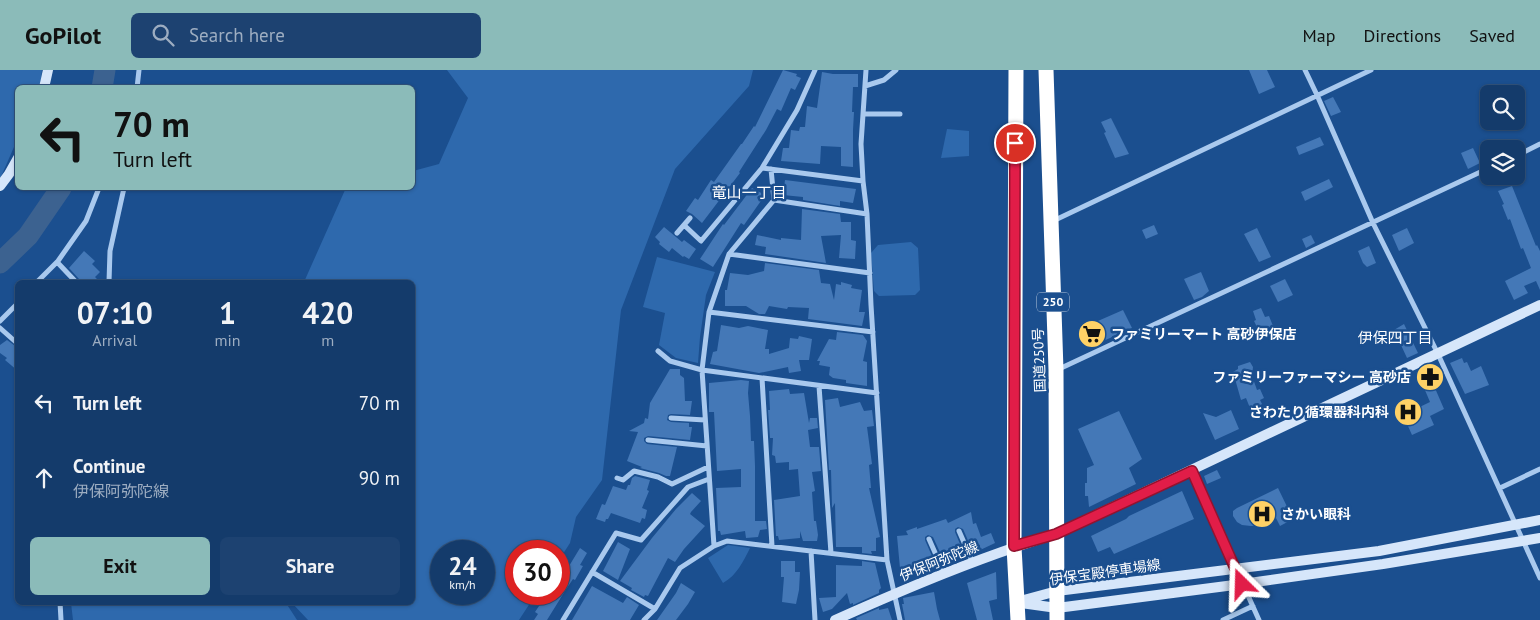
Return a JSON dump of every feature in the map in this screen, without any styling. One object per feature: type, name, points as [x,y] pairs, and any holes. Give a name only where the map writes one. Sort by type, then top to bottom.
[{"type":"highway","name":"国道250号","points":[[1016,70],[1014,546],[1018,620]]},
{"type":"highway","name":"国道250号","points":[[1046,70],[1056,370],[1057,614]]},
{"type":"main road","points":[[45,85],[48,70]]},
{"type":"main road","points":[[0,186],[15,163]]},
{"type":"main road","name":"伊保阿弥陀線","points":[[835,620],[1014,546],[1056,534],[1540,305]]},
{"type":"main road","name":"伊保宝殿停車場線","points":[[1018,602],[1057,591],[1380,551],[1540,520]]},
{"type":"main road","name":"伊保宝殿停車場線","points":[[1018,602],[1057,614],[1540,538]]},
{"type":"street","points":[[137,85],[139,70]]},
{"type":"street","points":[[684,225],[701,241],[762,168],[797,110],[815,70]]},
{"type":"street","points":[[866,70],[862,144],[863,180],[867,214],[887,560],[900,620]]},
{"type":"street","points":[[865,86],[884,80],[896,70]]},
{"type":"street","points":[[1304,70],[1317,95],[1373,223],[1438,354],[1540,578]]},
{"type":"street","points":[[1050,222],[1371,70]]},
{"type":"street","points":[[864,114],[900,114]]},
{"type":"street","points":[[1525,152],[1540,144]]},
{"type":"street","points":[[762,168],[863,180]]},
{"type":"street","points":[[714,546],[702,370],[708,312],[729,254],[774,200],[771,169]]},
{"type":"street","points":[[1056,370],[1480,172]]},
{"type":"street","points":[[39,280],[56,262],[86,221],[98,190]]},
{"type":"street","points":[[109,280],[110,251],[124,190]]},
{"type":"street","points":[[774,200],[867,214]]},
{"type":"street","points":[[677,233],[690,218]]},
{"type":"street","points":[[729,254],[870,273]]},
{"type":"street","points":[[56,262],[74,280]]},
{"type":"street","points":[[0,321],[15,306]]},
{"type":"street","points":[[708,312],[873,332]]},
{"type":"street","points":[[0,328],[15,341]]},
{"type":"street","points":[[658,351],[670,361],[702,370],[877,394]]},
{"type":"street","points":[[762,378],[772,546]]},
{"type":"street","points":[[819,386],[831,553]]},
{"type":"street","points":[[671,418],[705,420]]},
{"type":"street","points":[[648,440],[707,446]]},
{"type":"street","points":[[617,478],[624,480],[634,471],[658,477],[672,484],[708,467]]},
{"type":"street","points":[[1500,488],[1540,469]]},
{"type":"street","points":[[1192,471],[1259,620]]},
{"type":"street","points":[[563,620],[616,533],[641,540],[688,487],[709,479]]},
{"type":"street","points":[[960,531],[973,563]]},
{"type":"street","points":[[929,539],[944,574]]},
{"type":"street","points":[[644,620],[655,609],[680,568],[714,546],[727,541],[887,560]]},
{"type":"street","points":[[811,551],[816,620]]},
{"type":"street","points":[[592,572],[655,609]]},
{"type":"street","points":[[60,605],[61,620]]},
{"type":"street","points":[[1223,620],[1253,606]]},
{"type":"shaded area","points":[[0,70],[42,70],[40,85],[15,85],[15,145],[0,179]]},
{"type":"shaded area","points":[[447,70],[753,70],[749,86],[675,169],[621,310],[602,480],[576,517],[570,543],[570,540],[505,540],[505,605],[529,605],[519,620],[308,620],[294,605],[415,605],[415,280],[305,280],[345,190],[415,190],[415,170],[439,164],[468,98]]},
{"type":"shaded area","points":[[947,129],[969,131],[969,156],[941,158]]},
{"type":"shaded area","points":[[911,242],[918,248],[920,290],[915,295],[879,296],[874,291],[871,253],[878,245]]},
{"type":"shaded area","points":[[657,257],[715,272],[706,295],[698,363],[676,358],[659,345],[665,313],[643,307]]},
{"type":"shaded area","points":[[728,545],[750,548],[736,572],[723,583],[708,558]]},
{"type":"shaded area","points":[[71,605],[287,605],[297,620],[73,620]]},
{"type":"building","points":[[783,70],[797,74],[796,76],[801,78],[795,90],[791,88],[781,111],[777,109],[740,173],[702,223],[686,211],[695,198],[698,200],[711,180],[714,182],[755,127]]},
{"type":"building","points":[[1249,70],[1267,70],[1275,87],[1259,94]]},
{"type":"building","points":[[822,72],[858,74],[858,87],[853,87],[853,167],[841,166],[841,147],[821,146],[820,164],[781,161],[783,148],[789,148],[791,130],[799,131],[800,127],[805,127],[807,106],[817,108]]},
{"type":"building","points":[[1333,97],[1341,112],[1331,116],[1324,101]]},
{"type":"building","points":[[1111,118],[1129,154],[1115,158],[1101,122]]},
{"type":"building","points":[[1320,137],[1324,145],[1299,155],[1296,147]]},
{"type":"building","points":[[1473,148],[1480,163],[1468,169],[1461,153]]},
{"type":"building","points":[[1329,179],[1333,187],[1305,201],[1301,192]]},
{"type":"building","points":[[785,180],[856,189],[853,203],[840,201],[840,206],[803,200],[803,197],[783,195]]},
{"type":"building","points":[[1512,186],[1536,246],[1540,251],[1540,290],[1536,281],[1524,286],[1528,293],[1514,300],[1505,281],[1531,268],[1523,248],[1521,249],[1510,219],[1508,220],[1498,191]]},
{"type":"building","points":[[752,188],[765,195],[744,225],[741,223],[713,267],[700,259],[723,224]]},
{"type":"building","points":[[802,209],[840,214],[841,222],[851,222],[851,240],[856,241],[855,259],[839,258],[841,235],[821,236],[826,263],[765,254],[766,247],[755,245],[757,235],[781,240],[781,238],[801,240]]},
{"type":"building","points":[[1154,225],[1158,234],[1146,239],[1142,230]]},
{"type":"building","points":[[664,227],[682,242],[684,240],[696,249],[689,259],[683,257],[672,248],[669,252],[659,244],[660,242],[655,237]]},
{"type":"building","points":[[1257,228],[1271,257],[1259,262],[1244,234]]},
{"type":"building","points":[[1407,228],[1414,243],[1399,251],[1392,235]]},
{"type":"building","points":[[1311,235],[1315,243],[1306,248],[1302,239]]},
{"type":"building","points":[[1369,246],[1376,263],[1367,267],[1363,263],[1358,251]]},
{"type":"building","points":[[84,251],[95,261],[92,264],[100,272],[95,277],[98,280],[79,280],[69,268]]},
{"type":"building","points":[[765,263],[819,270],[821,283],[830,284],[834,300],[836,284],[841,285],[841,282],[852,285],[851,288],[862,290],[859,312],[865,312],[862,326],[808,319],[809,308],[788,307],[787,309],[769,306],[765,314],[759,314],[746,306],[725,306],[725,290],[727,290],[730,273],[748,275],[764,271]]},
{"type":"building","points":[[1201,272],[1209,291],[1202,297],[1194,300],[1184,279]]},
{"type":"building","points":[[1285,279],[1293,295],[1278,302],[1270,286]]},
{"type":"building","points":[[1261,308],[1265,317],[1269,316],[1273,326],[1259,331],[1254,321],[1256,320],[1253,311]]},
{"type":"building","points":[[1123,310],[1132,328],[1099,343],[1091,324]]},
{"type":"building","points":[[1404,324],[1418,353],[1407,358],[1394,330]]},
{"type":"building","points":[[721,325],[739,328],[748,326],[768,330],[765,349],[769,349],[769,354],[789,348],[790,338],[798,339],[799,336],[812,339],[809,360],[799,360],[801,371],[789,373],[788,367],[759,373],[710,364],[713,352],[717,351]]},
{"type":"building","points":[[837,332],[863,335],[867,341],[863,361],[867,362],[867,386],[846,383],[846,380],[833,378],[829,375],[830,367],[819,365],[820,361],[817,361],[829,339],[836,340]]},
{"type":"building","points":[[7,340],[15,346],[15,368],[5,360],[7,358],[0,353],[0,345]]},
{"type":"building","points":[[1462,358],[1464,363],[1467,362],[1471,371],[1481,366],[1489,385],[1465,394],[1450,363]]},
{"type":"building","points":[[1250,362],[1253,367],[1252,376],[1257,390],[1260,389],[1264,398],[1260,400],[1262,404],[1260,406],[1261,409],[1252,413],[1246,398],[1241,400],[1233,372],[1238,369],[1238,366]]},
{"type":"building","points":[[670,369],[680,369],[680,375],[684,378],[685,401],[692,401],[690,415],[671,414],[668,415],[667,420],[689,423],[689,427],[692,427],[690,440],[648,436],[644,438],[647,444],[677,447],[670,476],[666,476],[640,468],[642,467],[627,461],[638,432],[629,431],[644,423],[645,418],[648,419],[650,403]]},
{"type":"building","points":[[1428,372],[1444,409],[1430,416],[1434,425],[1412,435],[1403,415],[1430,402],[1419,376]]},
{"type":"building","points":[[749,381],[751,441],[754,441],[755,521],[766,521],[767,529],[760,530],[758,537],[746,538],[745,531],[721,535],[720,531],[718,531],[716,488],[741,487],[741,469],[717,471],[714,412],[709,412],[709,383]]},
{"type":"building","points":[[789,389],[790,394],[804,393],[809,423],[810,418],[817,418],[818,428],[808,430],[810,447],[819,447],[821,471],[812,472],[815,491],[812,492],[814,521],[816,521],[818,535],[817,541],[803,541],[800,531],[800,538],[779,540],[778,536],[776,536],[774,500],[800,496],[798,469],[789,470],[789,462],[776,463],[775,456],[772,455],[773,438],[770,438],[769,391]]},
{"type":"building","points":[[838,398],[840,407],[860,402],[864,411],[872,410],[874,426],[867,427],[872,464],[869,465],[871,488],[869,488],[880,537],[876,538],[876,551],[871,551],[872,554],[862,553],[862,547],[836,547],[835,503],[832,508],[825,400]]},
{"type":"building","points":[[1231,410],[1239,429],[1215,440],[1203,413],[1216,417]]},
{"type":"building","points":[[1119,411],[1142,459],[1129,468],[1136,484],[1089,507],[1088,496],[1085,496],[1085,483],[1087,483],[1087,468],[1094,465],[1078,429]]},
{"type":"building","points":[[1217,470],[1221,478],[1207,484],[1204,476]]},
{"type":"building","points":[[635,476],[650,480],[647,490],[649,491],[642,508],[647,510],[645,519],[642,518],[640,523],[611,513],[605,522],[596,519],[602,504],[605,505],[613,486],[626,490]]},
{"type":"building","points":[[1278,488],[1293,519],[1280,526],[1276,518],[1260,525],[1251,526],[1242,525],[1237,522],[1233,516],[1233,511]]},
{"type":"building","points":[[1182,491],[1194,519],[1114,554],[1110,547],[1098,552],[1091,536]]},
{"type":"building","points":[[692,493],[701,501],[690,514],[705,526],[675,562],[668,558],[648,596],[645,595],[644,597],[631,590],[632,588],[620,581],[652,538]]},
{"type":"building","points":[[971,512],[973,524],[976,523],[981,537],[991,533],[995,543],[973,552],[963,529],[958,527],[955,529],[955,532],[965,556],[957,560],[955,554],[943,559],[933,537],[928,535],[925,537],[925,540],[935,563],[901,579],[897,536],[908,535],[906,531],[946,519],[948,523]]},
{"type":"building","points":[[618,542],[630,549],[618,580],[603,571]]},
{"type":"building","points":[[580,548],[587,553],[580,565],[583,566],[575,580],[573,579],[570,584],[570,564]]},
{"type":"building","points":[[781,561],[795,561],[795,572],[800,572],[796,604],[782,602],[784,577],[781,577]]},
{"type":"building","points":[[862,561],[875,563],[881,588],[879,593],[853,605],[853,603],[850,604],[847,593],[832,609],[823,612],[819,598],[836,597],[836,565],[862,566]]},
{"type":"building","points":[[996,572],[997,599],[989,601],[993,620],[977,620],[967,583]]},
{"type":"building","points":[[681,583],[695,592],[688,604],[676,620],[657,620],[676,593]]},
{"type":"building","points":[[592,586],[623,603],[627,597],[639,605],[630,620],[572,620]]},
{"type":"building","points":[[934,592],[940,620],[905,620],[902,604],[904,604],[903,598]]},
{"type":"building","points":[[540,605],[557,605],[547,620],[534,620],[538,614],[535,612]]},
{"type":"building","points":[[879,608],[879,610],[888,608],[892,620],[857,620],[856,618]]},
{"type":"waterway","points":[[102,85],[105,70]]},
{"type":"waterway","points":[[0,263],[28,236],[60,190]]},
{"type":"place","name":"ファミリーマート 高砂伊保店","points":[[1092,334]]},
{"type":"place","name":"ファミリーファーマシー 高砂店","points":[[1430,377]]},
{"type":"place","name":"さわたり循環器科内科","points":[[1408,412]]},
{"type":"place","name":"さかい眼科","points":[[1262,514]]},
{"type":"district","name":"竜山一丁目","points":[[749,193]]},
{"type":"district","name":"伊保四丁目","points":[[1395,338]]},
{"type":"route","points":[[1015,143],[1014,546],[1056,534],[1192,471],[1242,584]]}]
